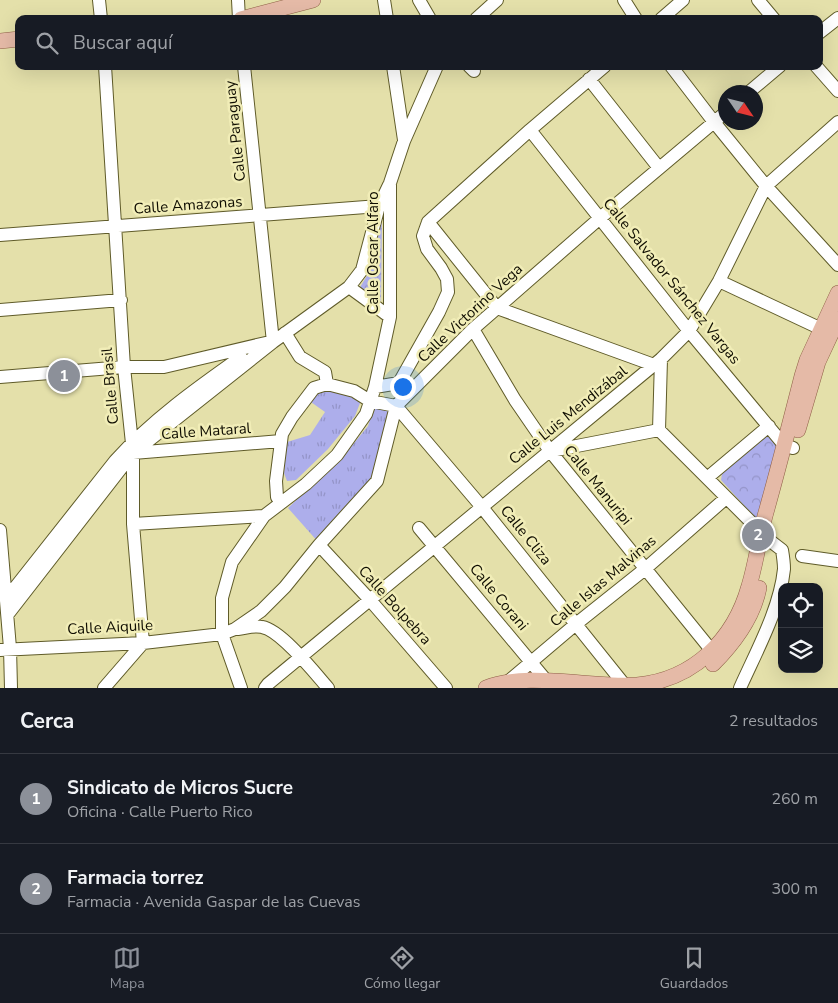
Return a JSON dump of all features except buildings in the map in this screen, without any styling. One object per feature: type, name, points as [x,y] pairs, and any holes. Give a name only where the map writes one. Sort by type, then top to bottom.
[{"type":"main road","points":[[255,15],[313,0]]},
{"type":"main road","points":[[0,41],[15,39]]},
{"type":"main road","points":[[826,332],[838,294]]},
{"type":"main road","points":[[486,688],[505,684],[626,687],[675,676],[700,662],[712,651],[730,628],[744,602],[749,587],[789,446],[807,360],[838,318]]},
{"type":"main road","points":[[671,688],[693,678],[711,666],[740,632],[758,592],[765,536]]},
{"type":"street","points":[[99,0],[101,15]]},
{"type":"street","points":[[238,0],[240,15]]},
{"type":"street","points":[[384,0],[386,15]]},
{"type":"street","points":[[419,0],[428,15]]},
{"type":"street","points":[[480,15],[497,0]]},
{"type":"street","points":[[624,0],[633,15]]},
{"type":"street","points":[[666,15],[683,0]]},
{"type":"street","points":[[758,0],[771,15]]},
{"type":"street","points":[[823,30],[838,18]]},
{"type":"street","name":"Calle Brasil","points":[[105,70],[114,226],[132,448],[133,524],[143,643]]},
{"type":"street","name":"Calle Paraguay","points":[[244,70],[273,342]]},
{"type":"street","points":[[394,70],[404,141]]},
{"type":"street","name":"Calle Oscar Alfaro","points":[[242,688],[222,634],[222,598],[232,562],[264,516],[306,484],[337,455],[366,414],[375,387],[390,317],[390,183],[404,141],[435,70]]},
{"type":"street","points":[[375,387],[400,383],[448,292],[447,280],[427,249],[424,236],[428,222],[600,70]]},
{"type":"street","points":[[674,70],[766,186],[838,265]]},
{"type":"street","points":[[757,85],[775,70]]},
{"type":"street","points":[[820,70],[838,91]]},
{"type":"street","points":[[589,79],[659,168]]},
{"type":"street","name":"Calle Victorino Vega","points":[[396,406],[473,329],[718,119]]},
{"type":"street","name":"Calle Luis Mendizábal","points":[[265,688],[481,506],[550,452],[657,362],[689,331],[719,282],[766,186],[838,122]]},
{"type":"street","name":"Calle Salvador Sánchez Vargas","points":[[530,130],[689,331],[769,426],[789,446]]},
{"type":"street","points":[[6,599],[115,461],[208,380],[244,355],[273,342],[349,287],[362,270],[378,206],[390,183]]},
{"type":"street","name":"Calle Amazonas","points":[[0,235],[378,206]]},
{"type":"street","points":[[428,222],[497,308],[657,362],[659,430],[726,498],[782,550],[784,568],[777,599],[768,625],[740,688]]},
{"type":"street","points":[[719,282],[826,332]]},
{"type":"street","points":[[349,287],[390,317]]},
{"type":"street","points":[[0,310],[121,300]]},
{"type":"street","name":"Calle Manuripi","points":[[473,329],[515,400],[550,452],[712,651]]},
{"type":"street","points":[[285,333],[300,357],[325,372],[327,384]]},
{"type":"street","points":[[0,377],[124,367],[164,367],[273,342]]},
{"type":"street","points":[[222,634],[235,629],[261,611],[285,587],[319,545],[377,481],[396,406],[370,401],[354,391],[327,384],[314,388],[282,434],[276,481],[278,497],[281,503]]},
{"type":"street","name":"Calle Cliza","points":[[396,406],[481,506],[626,687]]},
{"type":"street","points":[[708,478],[769,426]]},
{"type":"street","points":[[550,452],[659,430]]},
{"type":"street","name":"Calle Mataral","points":[[132,448],[281,441]]},
{"type":"street","points":[[8,614],[132,448]]},
{"type":"street","name":"Calle Islas Malvinas","points":[[505,684],[645,569],[726,498]]},
{"type":"street","points":[[133,524],[264,516]]},
{"type":"street","name":"Calle Corani","points":[[419,528],[550,685]]},
{"type":"street","points":[[0,530],[8,614],[5,649],[11,682]]},
{"type":"street","name":"Calle Bolpebra","points":[[319,545],[370,600],[446,688]]},
{"type":"street","points":[[802,556],[838,562]]},
{"type":"street","points":[[235,629],[263,627],[274,632],[301,657],[328,688]]},
{"type":"street","name":"Calle Aiquile","points":[[5,649],[143,643],[222,634]]},
{"type":"street","points":[[104,688],[143,643]]},
{"type":"street","points":[[0,660],[11,682]]},
{"type":"green space","points":[[382,214],[381,300],[379,304],[359,289],[371,269]]},
{"type":"green space","points":[[329,390],[362,398],[355,416],[328,449],[296,480],[287,481],[284,473],[287,442],[310,435],[325,412],[308,400],[317,392]]},
{"type":"green space","points":[[391,402],[383,465],[319,543],[288,508],[350,448],[368,426],[374,407]]},
{"type":"green space","points":[[767,434],[778,445],[758,521],[721,480],[722,474]]},
{"type":"place","name":"Sindicato de Micros Sucre","points":[[64,376]]},
{"type":"place","name":"Farmacia torrez","points":[[758,535]]}]
